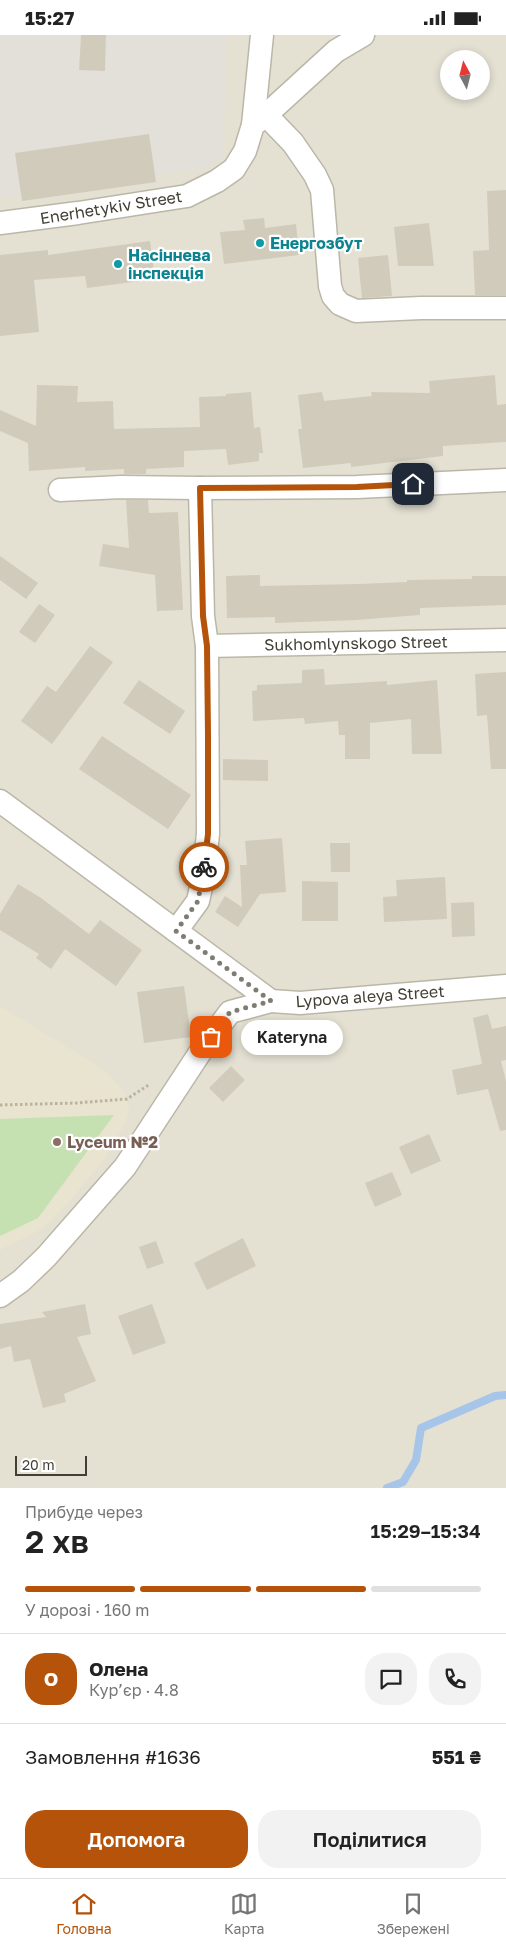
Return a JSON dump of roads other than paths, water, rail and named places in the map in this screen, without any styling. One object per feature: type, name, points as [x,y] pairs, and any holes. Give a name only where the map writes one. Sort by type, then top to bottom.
[{"type":"street","name":"Enerhetykiv Street","points":[[0,223],[187,196],[217,181],[234,169],[245,151],[259,120],[262,35]]},
{"type":"street","points":[[363,35],[336,51],[259,120],[293,143],[315,175],[322,190],[330,286],[333,296],[340,304],[356,311],[421,308],[506,308]]},
{"type":"street","points":[[60,490],[121,487],[357,487],[506,480]]},
{"type":"street","points":[[176,931],[198,901],[203,878],[208,834],[207,646],[203,616],[200,488]]},
{"type":"street","name":"Sukhomlynskogo Street","points":[[207,646],[506,640]]},
{"type":"street","points":[[0,801],[271,1001]]},
{"type":"street","name":"Lypova aleya Street","points":[[271,1001],[300,1003],[506,986]]},
{"type":"street","points":[[0,1296],[21,1281],[46,1257],[125,1167],[201,1051],[230,1012],[271,1001]]},
{"type":"waterway","points":[[387,1488],[403,1482],[416,1460],[421,1428],[495,1396],[506,1395]]},
{"type":"place","name":"Енергозбут","points":[[260,243]]},
{"type":"place","name":"Насіннева інспекція","points":[[118,264]]},
{"type":"place","name":"Kateryna","points":[[211,1037]]},
{"type":"place","name":"Lyceum №2","points":[[57,1142]]}]
